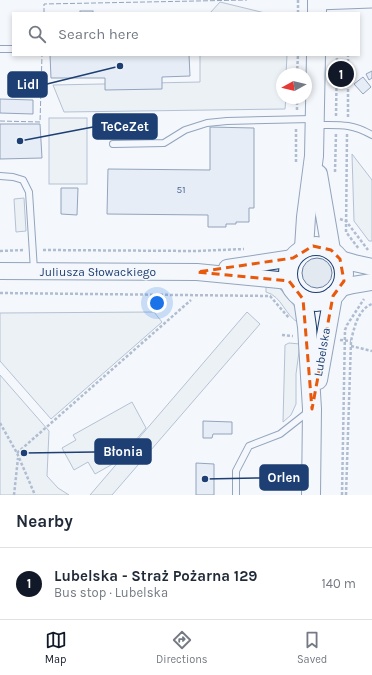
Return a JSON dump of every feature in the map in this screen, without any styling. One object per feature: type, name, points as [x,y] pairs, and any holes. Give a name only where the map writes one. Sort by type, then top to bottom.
[{"type":"main road","points":[[314,156],[336,254],[343,266],[344,273],[344,281],[337,292],[326,300],[318,302],[303,299],[297,294],[292,288],[288,273],[290,265],[299,253],[306,217],[314,156],[316,56]]},
{"type":"main road","points":[[299,253],[313,246],[322,246],[336,254]]},
{"type":"main road","name":"Lubelska","points":[[312,409],[326,329],[337,292]]},
{"type":"main road","name":"Lubelska","points":[[303,299],[307,327],[312,409],[311,495]]},
{"type":"street","points":[[317,5],[372,1]]},
{"type":"street","name":"Juliusza Słowackiego","points":[[197,272],[299,253]]},
{"type":"street","points":[[336,254],[354,263],[371,260]]},
{"type":"street","name":"Juliusza Słowackiego","points":[[0,271],[197,272],[290,281]]},
{"type":"street","points":[[337,292],[353,285],[372,282]]},
{"type":"lane","points":[[0,49],[12,49]]},
{"type":"lane","points":[[113,144],[164,143],[185,130],[207,123],[227,121],[297,119],[336,125],[348,125],[360,128],[372,135]]},
{"type":"lane","points":[[0,176],[23,180],[29,192],[34,271]]},
{"type":"lane","points":[[236,495],[236,471],[248,446],[280,434],[312,409]]},
{"type":"path","points":[[298,0],[298,12]]},
{"type":"path","points":[[297,68],[298,56]]},
{"type":"path","points":[[335,179],[337,56]]},
{"type":"path","points":[[296,164],[297,104]]},
{"type":"path","points":[[335,218],[346,220],[367,249],[371,260]]},
{"type":"path","points":[[0,251],[196,251],[247,249]]},
{"type":"path","points":[[367,249],[372,249]]},
{"type":"path","points":[[262,278],[262,300]]},
{"type":"path","points":[[0,293],[270,296],[296,326],[307,327]]},
{"type":"path","points":[[14,495],[18,455],[191,300]]},
{"type":"path","points":[[346,495],[351,346],[354,326],[366,306],[372,304]]},
{"type":"path","points":[[326,329],[345,330]]},
{"type":"path","points":[[351,346],[372,352]]},
{"type":"path","points":[[0,423],[18,455],[35,495]]},
{"type":"highlighted area","points":[[313,246],[331,250],[340,259],[344,281],[333,296],[312,409],[303,299],[289,281],[197,272],[293,258]]},
{"type":"shaded area","points":[[220,2],[261,12],[211,12]]},
{"type":"shaded area","points":[[200,56],[287,56],[286,68],[276,68],[276,104],[285,104],[285,109],[64,112],[53,85],[200,82]]},
{"type":"shaded area","points":[[49,118],[87,118],[87,184],[49,184]]},
{"type":"shaded area","points":[[352,154],[372,180],[372,241],[369,241],[354,221]]},
{"type":"shaded area","points":[[24,198],[26,231],[16,232],[14,199]]},
{"type":"shaded area","points":[[317,258],[328,262],[332,273],[328,284],[317,288],[306,284],[302,273],[306,262]]},
{"type":"shaded area","points":[[266,285],[279,288],[282,291],[296,308],[299,323],[290,316],[276,298],[266,292]]},
{"type":"shaded area","points":[[154,312],[162,322],[51,419],[0,361],[0,313]]},
{"type":"shaded area","points":[[247,312],[260,324],[112,495],[90,495]]},
{"type":"shaded area","points":[[289,343],[300,344],[296,374],[296,404],[291,415],[283,422],[285,345]]},
{"type":"shaded area","points":[[0,375],[49,431],[47,476],[58,488],[69,495],[0,495]]},
{"type":"shaded area","points":[[132,402],[146,428],[118,461],[95,474],[88,462],[74,470],[62,448],[76,440],[73,435]]},
{"type":"building","points":[[80,11],[93,11],[93,12]]},
{"type":"building","points":[[50,56],[189,56],[190,76],[162,77],[162,89],[105,90],[105,78],[51,78]]},
{"type":"building","points":[[372,71],[372,78],[369,80],[366,74]]},
{"type":"building","points":[[363,77],[371,87],[363,94],[354,84]]},
{"type":"building","points":[[0,99],[33,100],[33,114],[0,113]]},
{"type":"building","points":[[0,124],[40,124],[42,158],[0,159]]},
{"type":"building","points":[[210,127],[254,128],[254,208],[249,208],[249,222],[226,224],[226,227],[208,227],[208,215],[107,214],[108,169],[210,170]]},
{"type":"building","points":[[61,188],[78,188],[77,215],[61,214]]},
{"type":"building","points":[[203,421],[232,422],[232,434],[213,434],[212,438],[203,438]]},
{"type":"building","points":[[196,463],[214,464],[214,495],[196,495]]},
{"type":"fence","points":[[44,12],[44,4],[247,0]]},
{"type":"fence","points":[[0,121],[40,122],[42,56]]},
{"type":"place","name":"Lidl","points":[[120,66]]},
{"type":"place","name":"Lubelska - Straż Pożarna 129","points":[[341,74]]},
{"type":"place","name":"TeCeZet","points":[[20,141]]},
{"type":"place","name":"Błonia","points":[[24,453]]},
{"type":"place","name":"Orlen","points":[[205,479]]}]
